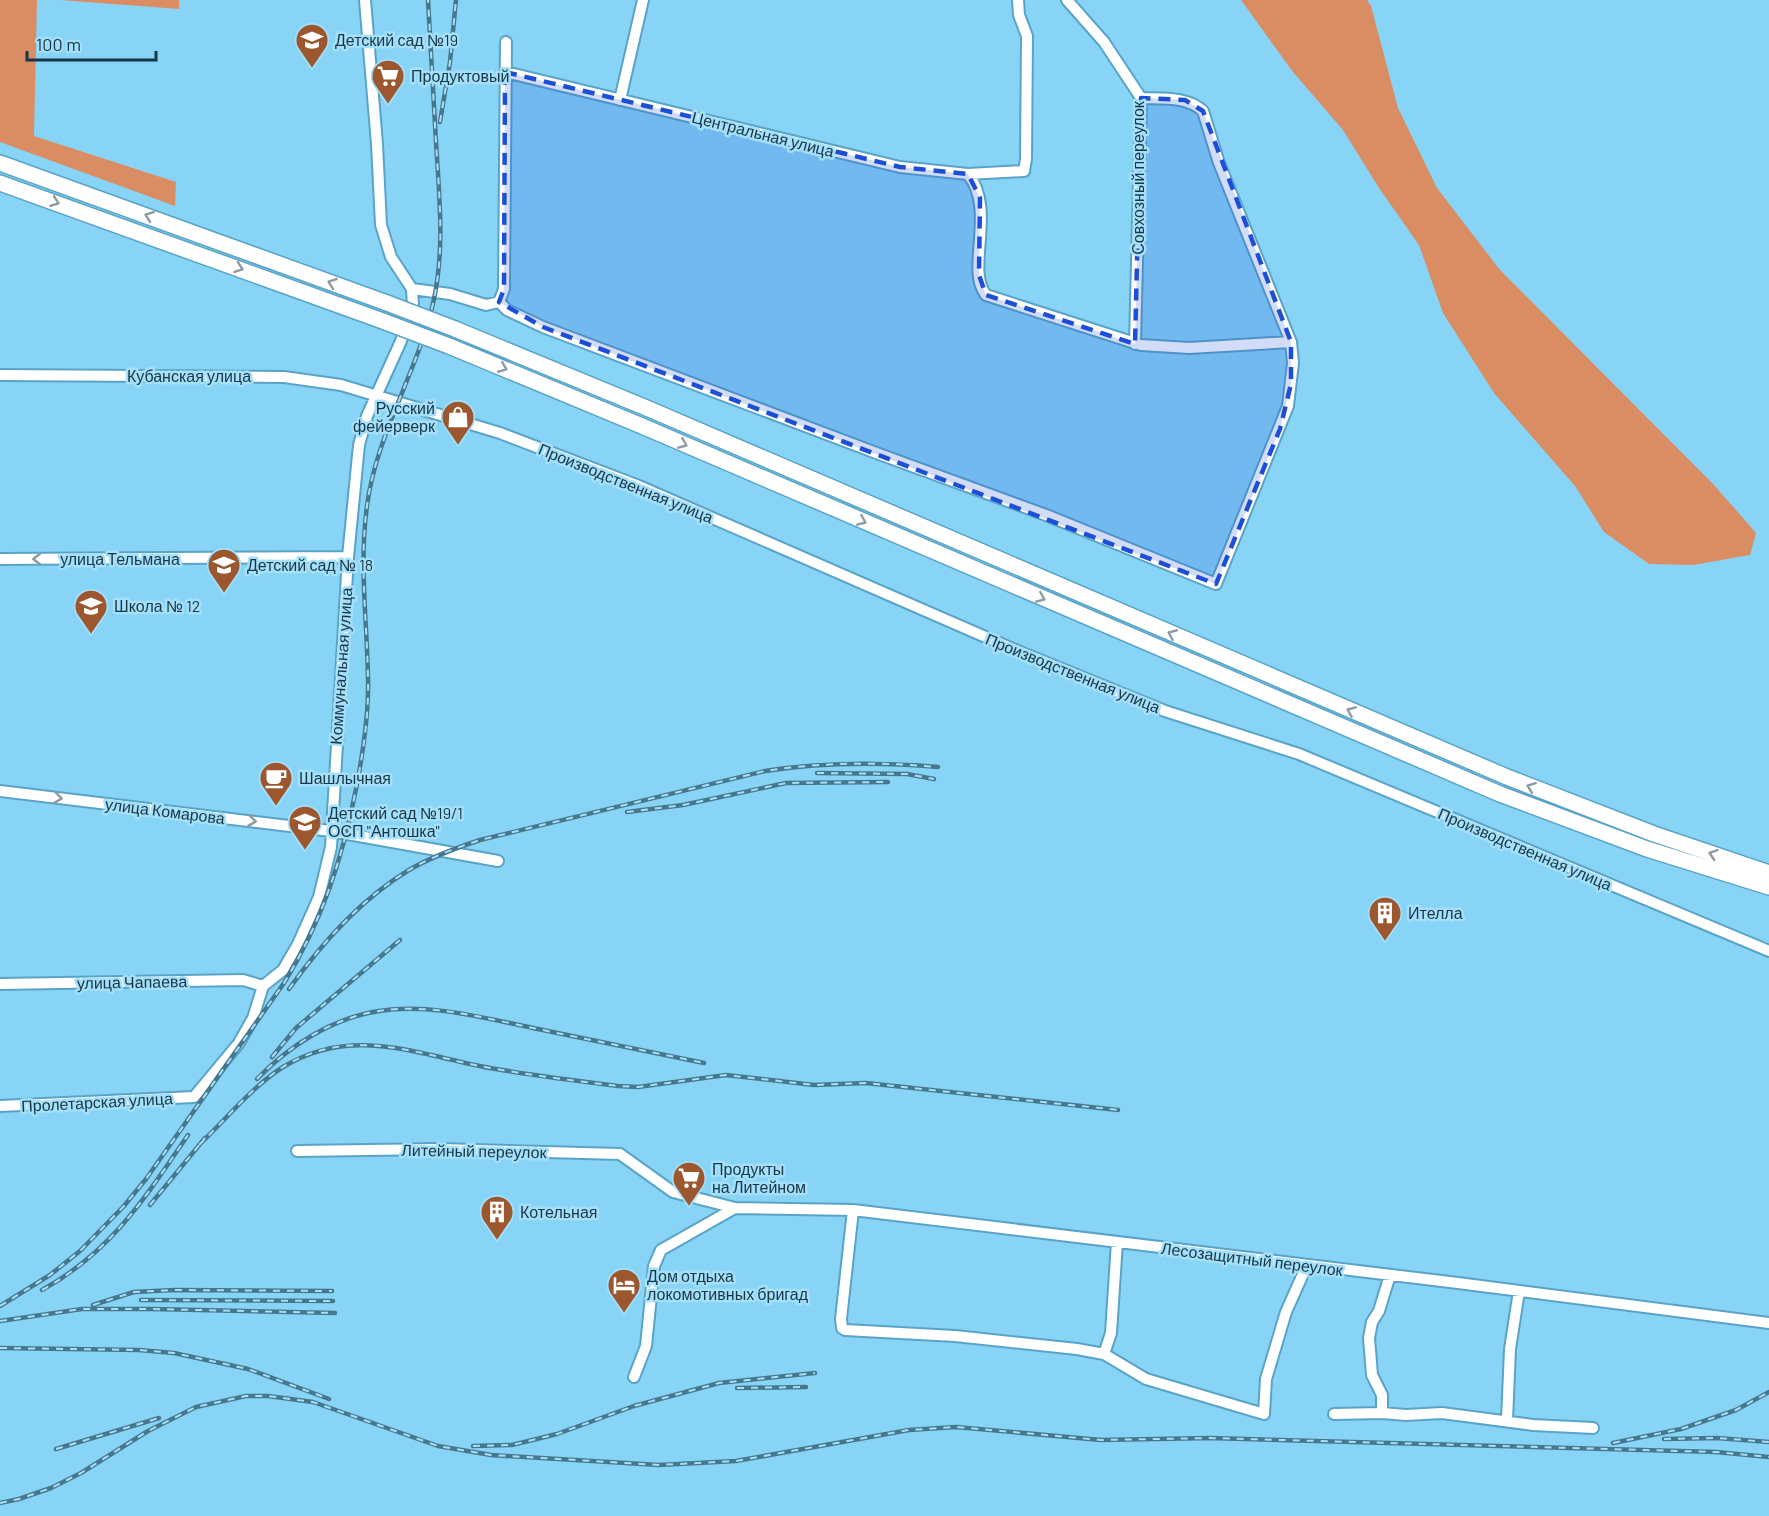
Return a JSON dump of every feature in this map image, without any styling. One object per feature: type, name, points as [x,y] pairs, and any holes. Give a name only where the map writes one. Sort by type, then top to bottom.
[{"type":"highway","points":[[0,163],[387,303],[455,330],[660,414],[1507,777],[1654,834],[1769,873]]},
{"type":"highway","points":[[0,183],[449,346],[642,426],[1500,794],[1647,849],[1769,887]]},
{"type":"street","points":[[365,0],[381,225],[391,257],[412,289],[450,294],[486,305],[499,302]]},
{"type":"street","points":[[621,100],[644,0]]},
{"type":"street","name":"Центральная улица","points":[[506,72],[900,167],[968,174],[1024,171],[1027,36],[1019,15],[1018,0]]},
{"type":"street","name":"Совхозный переулок","points":[[1067,0],[1104,42],[1141,98],[1141,192],[1135,344]]},
{"type":"street","points":[[499,302],[504,288],[506,42]]},
{"type":"street","points":[[499,302],[507,310],[543,327],[1046,515],[1216,584],[1288,406],[1293,363],[1291,342],[1219,163],[1203,111],[1197,105],[1185,100],[1141,98]]},
{"type":"street","points":[[968,174],[976,185],[980,198],[979,275],[981,289],[986,295],[1135,344],[1189,348],[1291,342]]},
{"type":"street","name":"Коммунальная улица","points":[[263,986],[283,969],[298,944],[319,897],[331,847],[348,557],[359,445],[367,416],[401,341],[413,306],[412,289]]},
{"type":"street","name":"Кубанская улица","points":[[0,375],[284,377],[341,385],[376,396]]},
{"type":"street","name":"Производственная улица","points":[[376,396],[500,433],[587,465],[1020,652],[1165,711],[1299,754],[1769,951]]},
{"type":"street","name":"улица Тельмана","points":[[0,559],[348,557]]},
{"type":"street","name":"улица Комарова","points":[[0,791],[331,831],[498,861]]},
{"type":"street","name":"улица Чапаева","points":[[0,984],[243,980],[263,986]]},
{"type":"street","name":"Пролетарская улица","points":[[0,1106],[194,1097],[238,1043],[253,1018],[263,986]]},
{"type":"street","name":"Литейный переулок","points":[[297,1151],[439,1149],[620,1154],[646,1173]]},
{"type":"street","name":"Лесозащитный переулок","points":[[646,1173],[673,1192],[735,1208],[853,1210],[1769,1323]]},
{"type":"street","points":[[634,1377],[646,1346],[654,1266],[661,1250],[735,1208]]},
{"type":"street","points":[[853,1210],[841,1319],[842,1328],[955,1336],[1104,1354],[1146,1379],[1264,1414],[1266,1379],[1286,1312],[1307,1265]]},
{"type":"street","points":[[1104,1354],[1111,1333],[1117,1242]]},
{"type":"street","points":[[1382,1413],[1382,1395],[1372,1375],[1369,1338],[1372,1323],[1379,1311],[1390,1275]]},
{"type":"street","points":[[1508,1420],[1510,1349],[1519,1291]]},
{"type":"street","points":[[1334,1414],[1442,1413],[1533,1425],[1593,1428]]},
{"type":"highlighted area","points":[[505,72],[900,167],[968,174],[980,198],[979,275],[986,295],[1135,344],[1141,98],[1185,100],[1203,111],[1291,342],[1291,384],[1280,429],[1216,584],[543,327],[499,302],[504,289]]},
{"type":"shaded area","points":[[0,0],[37,0],[34,136],[176,182],[175,206],[0,142]]},
{"type":"shaded area","points":[[60,0],[179,0],[179,9]]},
{"type":"shaded area","points":[[1241,0],[1367,0],[1371,6],[1398,108],[1437,188],[1500,270],[1714,485],[1756,533],[1750,555],[1693,565],[1649,564],[1604,532],[1575,486],[1494,393],[1443,313],[1419,245],[1379,188],[1343,130],[1293,72]]},
{"type":"railway","points":[[0,1306],[50,1275],[80,1251],[124,1206],[146,1179],[284,983],[320,913],[337,865],[356,789],[366,720],[368,678],[364,549],[367,506],[379,453],[427,325],[434,299],[439,260],[440,221],[428,0]]},
{"type":"railway","points":[[440,122],[450,62],[456,0]]},
{"type":"railway","points":[[289,989],[328,939],[374,894],[417,865],[471,843],[765,771],[852,764],[938,767]]},
{"type":"railway","points":[[817,773],[907,774],[934,779]]},
{"type":"railway","points":[[627,812],[683,805],[786,783],[888,782]]},
{"type":"railway","points":[[272,1057],[296,1028],[400,940]]},
{"type":"railway","points":[[257,1079],[283,1055],[328,1027],[362,1015],[398,1009],[437,1010],[476,1016],[704,1063]]},
{"type":"railway","points":[[199,1145],[250,1093],[283,1067],[310,1054],[336,1047],[363,1045],[415,1051],[511,1072],[618,1086],[638,1087],[726,1075],[814,1085],[866,1083],[1118,1110]]},
{"type":"railway","points":[[42,1290],[88,1259],[125,1222],[188,1135]]},
{"type":"railway","points":[[150,1205],[205,1138]]},
{"type":"railway","points":[[93,1305],[134,1292],[332,1291]]},
{"type":"railway","points":[[141,1300],[333,1301]]},
{"type":"railway","points":[[0,1321],[82,1309],[335,1313]]},
{"type":"railway","points":[[0,1348],[139,1350],[174,1353],[248,1369],[329,1399]]},
{"type":"railway","points":[[473,1446],[512,1445],[557,1434],[634,1406],[719,1383],[815,1373]]},
{"type":"railway","points":[[737,1388],[806,1387]]},
{"type":"railway","points":[[1613,1443],[1681,1429],[1736,1410],[1769,1392]]},
{"type":"railway","points":[[0,1503],[51,1488],[81,1473],[148,1431],[196,1407],[246,1396],[268,1396],[313,1402],[438,1446],[491,1455],[659,1465],[736,1461],[909,1430],[956,1427],[1101,1440],[1210,1438],[1716,1452],[1769,1457]]},
{"type":"railway","points":[[56,1449],[159,1418]]},
{"type":"railway","points":[[1664,1439],[1717,1438],[1769,1442]]},
{"type":"place","name":"Детский сад №19","points":[[312,69]]},
{"type":"place","name":"Продуктовый","points":[[388,105]]},
{"type":"place","name":"Русский фейерверк","points":[[458,446]]},
{"type":"place","name":"Детский сад № 18","points":[[224,594]]},
{"type":"place","name":"Школа № 12","points":[[91,635]]},
{"type":"place","name":"Шашлычная","points":[[276,807]]},
{"type":"place","name":"Детский сад №19/1 ОСП \"Антошка\"","points":[[305,851]]},
{"type":"place","name":"Ителла","points":[[1385,942]]},
{"type":"place","name":"Продукты на Литейном","points":[[689,1207]]},
{"type":"place","name":"Котельная","points":[[497,1241]]},
{"type":"place","name":"Дом отдыха локомотивных бригад","points":[[624,1314]]}]
